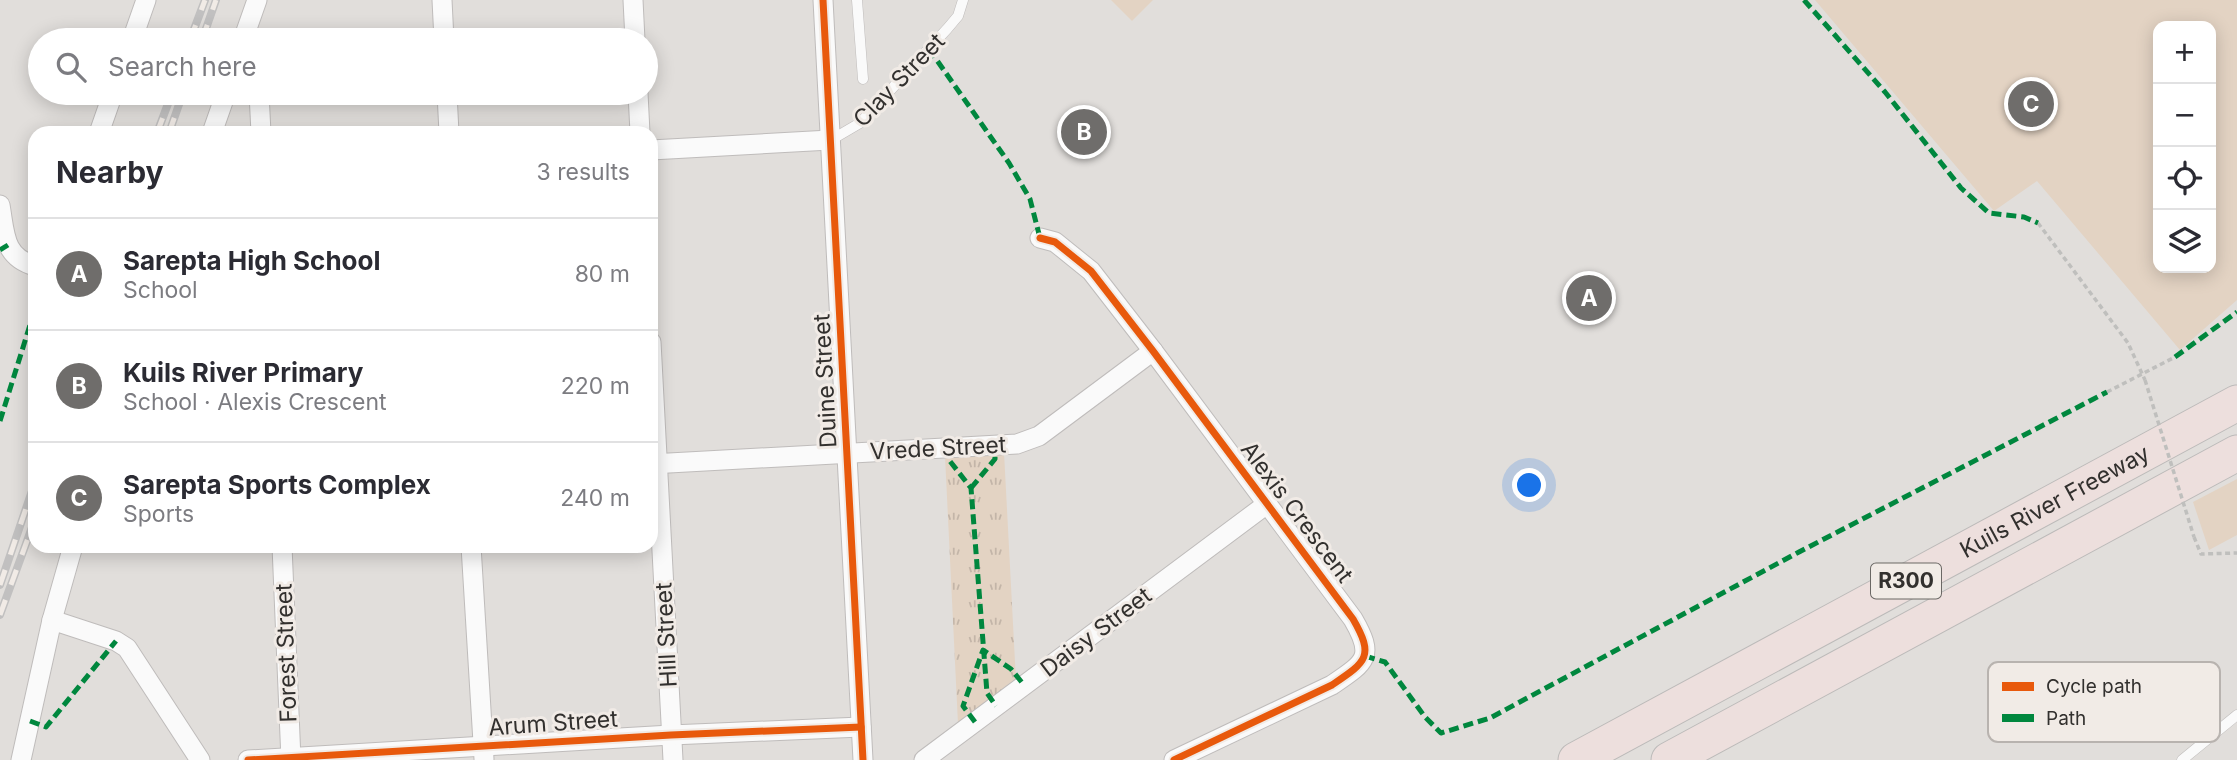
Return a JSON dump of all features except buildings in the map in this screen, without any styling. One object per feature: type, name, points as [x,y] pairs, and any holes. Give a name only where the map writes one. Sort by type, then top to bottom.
[{"type":"highway","name":"Kuils River Freeway","points":[[1576,760],[2237,403]]},
{"type":"highway","name":"Kuils River Freeway","points":[[1669,760],[2237,453]]},
{"type":"street","points":[[136,28],[146,0]]},
{"type":"street","points":[[247,28],[257,0]]},
{"type":"street","points":[[442,0],[443,28]]},
{"type":"street","points":[[633,0],[634,28]]},
{"type":"street","name":"Duine Street","points":[[823,0],[863,760]]},
{"type":"street","points":[[101,126],[109,105]]},
{"type":"street","points":[[214,126],[222,105]]},
{"type":"street","points":[[260,105],[261,126]]},
{"type":"street","points":[[448,105],[449,126]]},
{"type":"street","points":[[639,105],[640,126]]},
{"type":"street","name":"Clay Street","points":[[658,150],[830,141]]},
{"type":"street","points":[[0,205],[8,245],[22,262],[28,264]]},
{"type":"street","name":"Alexis Crescent","points":[[1040,238],[1055,242],[1091,271],[1353,619],[1365,640],[1365,656],[1354,670],[1332,685],[1174,760]]},
{"type":"street","name":"Vrede Street","points":[[658,464],[1028,442],[1153,351]]},
{"type":"street","name":"Daisy Street","points":[[924,760],[1267,504]]},
{"type":"street","name":"Hill Street","points":[[658,528],[673,760]]},
{"type":"street","points":[[21,760],[52,620],[71,553]]},
{"type":"street","name":"Forest Street","points":[[282,553],[291,758]]},
{"type":"street","points":[[471,553],[484,754]]},
{"type":"street","points":[[52,620],[116,641],[127,648],[200,760]]},
{"type":"street","name":"Arum Street","points":[[248,760],[484,754],[671,735],[861,727]]},
{"type":"lane","points":[[857,0],[863,79]]},
{"type":"lane","name":"Clay Street","points":[[830,141],[860,123],[953,23],[963,0]]},
{"type":"lane","points":[[2220,729],[2237,715]]},
{"type":"lane","points":[[2182,760],[2204,742]]},
{"type":"path","points":[[2038,223],[2128,344],[2145,380],[2194,537],[2202,554],[2237,553]]},
{"type":"path","points":[[2107,392],[2175,357]]},
{"type":"green space","points":[[1111,0],[1153,0],[1132,21]]},
{"type":"green space","points":[[1815,0],[2237,0],[2237,300],[2180,350],[2037,181],[1994,211]]},
{"type":"green space","points":[[1004,452],[1016,681],[958,724],[945,456]]},
{"type":"green space","points":[[2237,479],[2237,535],[2209,550],[2193,502]]},
{"type":"railway","points":[[194,28],[205,0]]},
{"type":"railway","points":[[206,28],[216,0]]},
{"type":"railway","points":[[160,126],[168,105]]},
{"type":"railway","points":[[171,126],[179,105]]},
{"type":"railway","points":[[0,585],[28,503]]},
{"type":"railway","points":[[0,615],[28,538]]},
{"type":"marked path","points":[[1804,0],[1885,92],[1961,188],[1989,213],[2024,217],[2038,223]]},
{"type":"marked path","points":[[929,49],[1009,163],[1030,199],[1040,238]]},
{"type":"marked path","points":[[0,250],[8,245]]},
{"type":"marked path","points":[[2175,357],[2237,312]]},
{"type":"marked path","points":[[0,421],[28,331]]},
{"type":"marked path","points":[[1365,656],[1385,662],[1425,717],[1441,733],[1490,718],[1799,552],[2107,392]]},
{"type":"marked path","points":[[971,488],[995,459],[995,445]]},
{"type":"marked path","points":[[948,447],[949,460],[971,488],[987,693],[996,706]]},
{"type":"marked path","points":[[30,721],[46,727],[116,641]]},
{"type":"marked path","points":[[975,722],[963,706],[983,650],[1011,669],[1024,685]]},
{"type":"cycle path","points":[[823,0],[863,760]]},
{"type":"cycle path","points":[[1040,238],[1055,242],[1091,271],[1353,619],[1364,642],[1364,658],[1332,685],[1174,760]]},
{"type":"cycle path","points":[[248,760],[671,735],[861,727]]},
{"type":"place","name":"Sarepta Sports Complex","points":[[2031,104]]},
{"type":"place","name":"Kuils River Primary","points":[[1084,132]]},
{"type":"place","name":"Sarepta High School","points":[[1589,298]]}]
